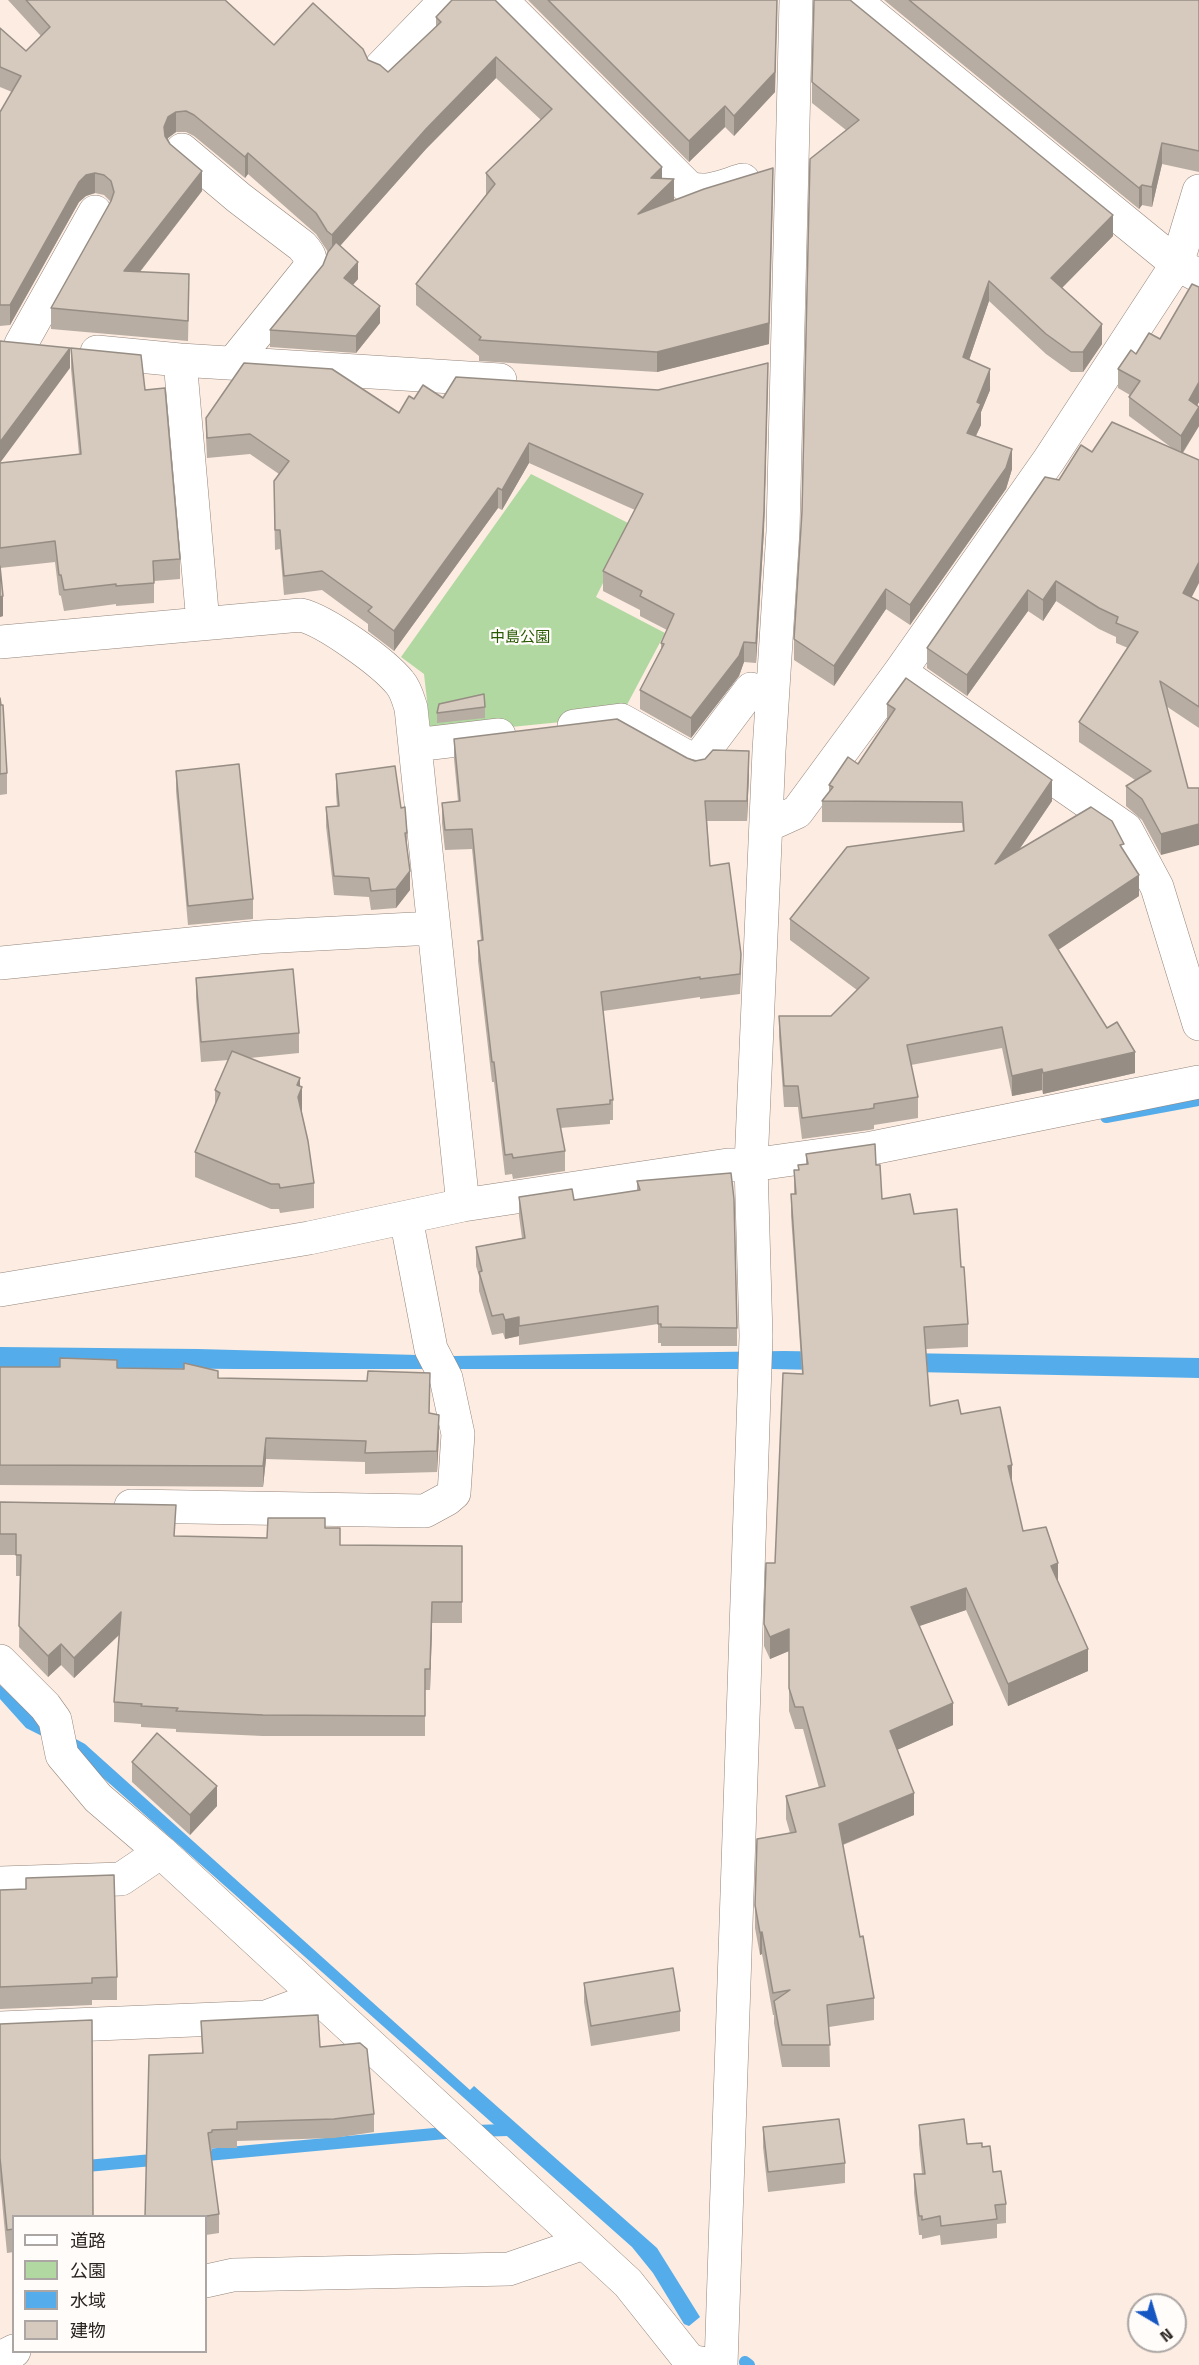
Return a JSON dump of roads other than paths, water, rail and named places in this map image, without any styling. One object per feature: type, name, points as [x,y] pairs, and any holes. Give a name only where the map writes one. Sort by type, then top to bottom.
[{"type":"street","points":[[381,67],[446,0]]},
{"type":"street","points":[[501,0],[688,187],[696,191],[707,190],[793,162]]},
{"type":"street","points":[[721,2365],[756,1336],[751,1165],[772,695],[783,531],[774,362],[793,162],[796,0]]},
{"type":"street","points":[[854,0],[1188,270]]},
{"type":"street","points":[[182,150],[239,198],[302,246],[310,254],[312,260],[308,270],[233,363]]},
{"type":"street","points":[[766,826],[796,812],[900,672],[1049,460],[1188,270],[1199,191]]},
{"type":"street","points":[[95,212],[11,343],[180,360],[529,382]]},
{"type":"street","points":[[180,360],[203,623]]},
{"type":"street","points":[[0,642],[301,615],[326,624],[391,673],[402,685],[411,708],[463,1206]]},
{"type":"street","points":[[900,672],[1126,829],[1157,886],[1199,1024]]},
{"type":"street","points":[[415,745],[621,720],[696,762],[751,689],[772,695]]},
{"type":"street","points":[[0,963],[260,937],[433,928]]},
{"type":"street","points":[[0,1290],[309,1238],[463,1206],[728,1165],[751,1165],[872,1148],[1199,1082]]},
{"type":"street","points":[[106,1506],[425,1511],[442,1503],[454,1493],[458,1434],[446,1378],[431,1348],[406,1218]]},
{"type":"street","points":[[0,1661],[45,1706],[55,1720],[62,1755],[98,1798],[160,1852],[628,2283],[690,2361],[710,2365]]},
{"type":"street","points":[[0,1883],[121,1879],[160,1852]]},
{"type":"street","points":[[0,2028],[266,2017],[317,1998]]},
{"type":"street","points":[[207,2281],[233,2275],[509,2268],[584,2242]]},
{"type":"water","points":[[0,1347],[198,1349],[454,1356],[784,1351],[1199,1358],[1199,1378],[772,1369],[0,1367]]},
{"type":"water","points":[[0,1685],[31,1715],[85,1744],[470,2090],[474,2086],[657,2248],[700,2317],[689,2326],[684,2324],[653,2273],[632,2247],[74,1752],[26,1728],[0,1699]]},
{"type":"waterway","points":[[1106,1117],[1199,1100]]},
{"type":"waterway","points":[[473,2131],[508,2130]]},
{"type":"waterway","points":[[196,2156],[456,2132]]},
{"type":"waterway","points":[[76,2167],[163,2159]]},
{"type":"waterway","points":[[745,2362],[749,2365]]},
{"type":"park label","name":"中島公園","points":[[520,638]]}]
